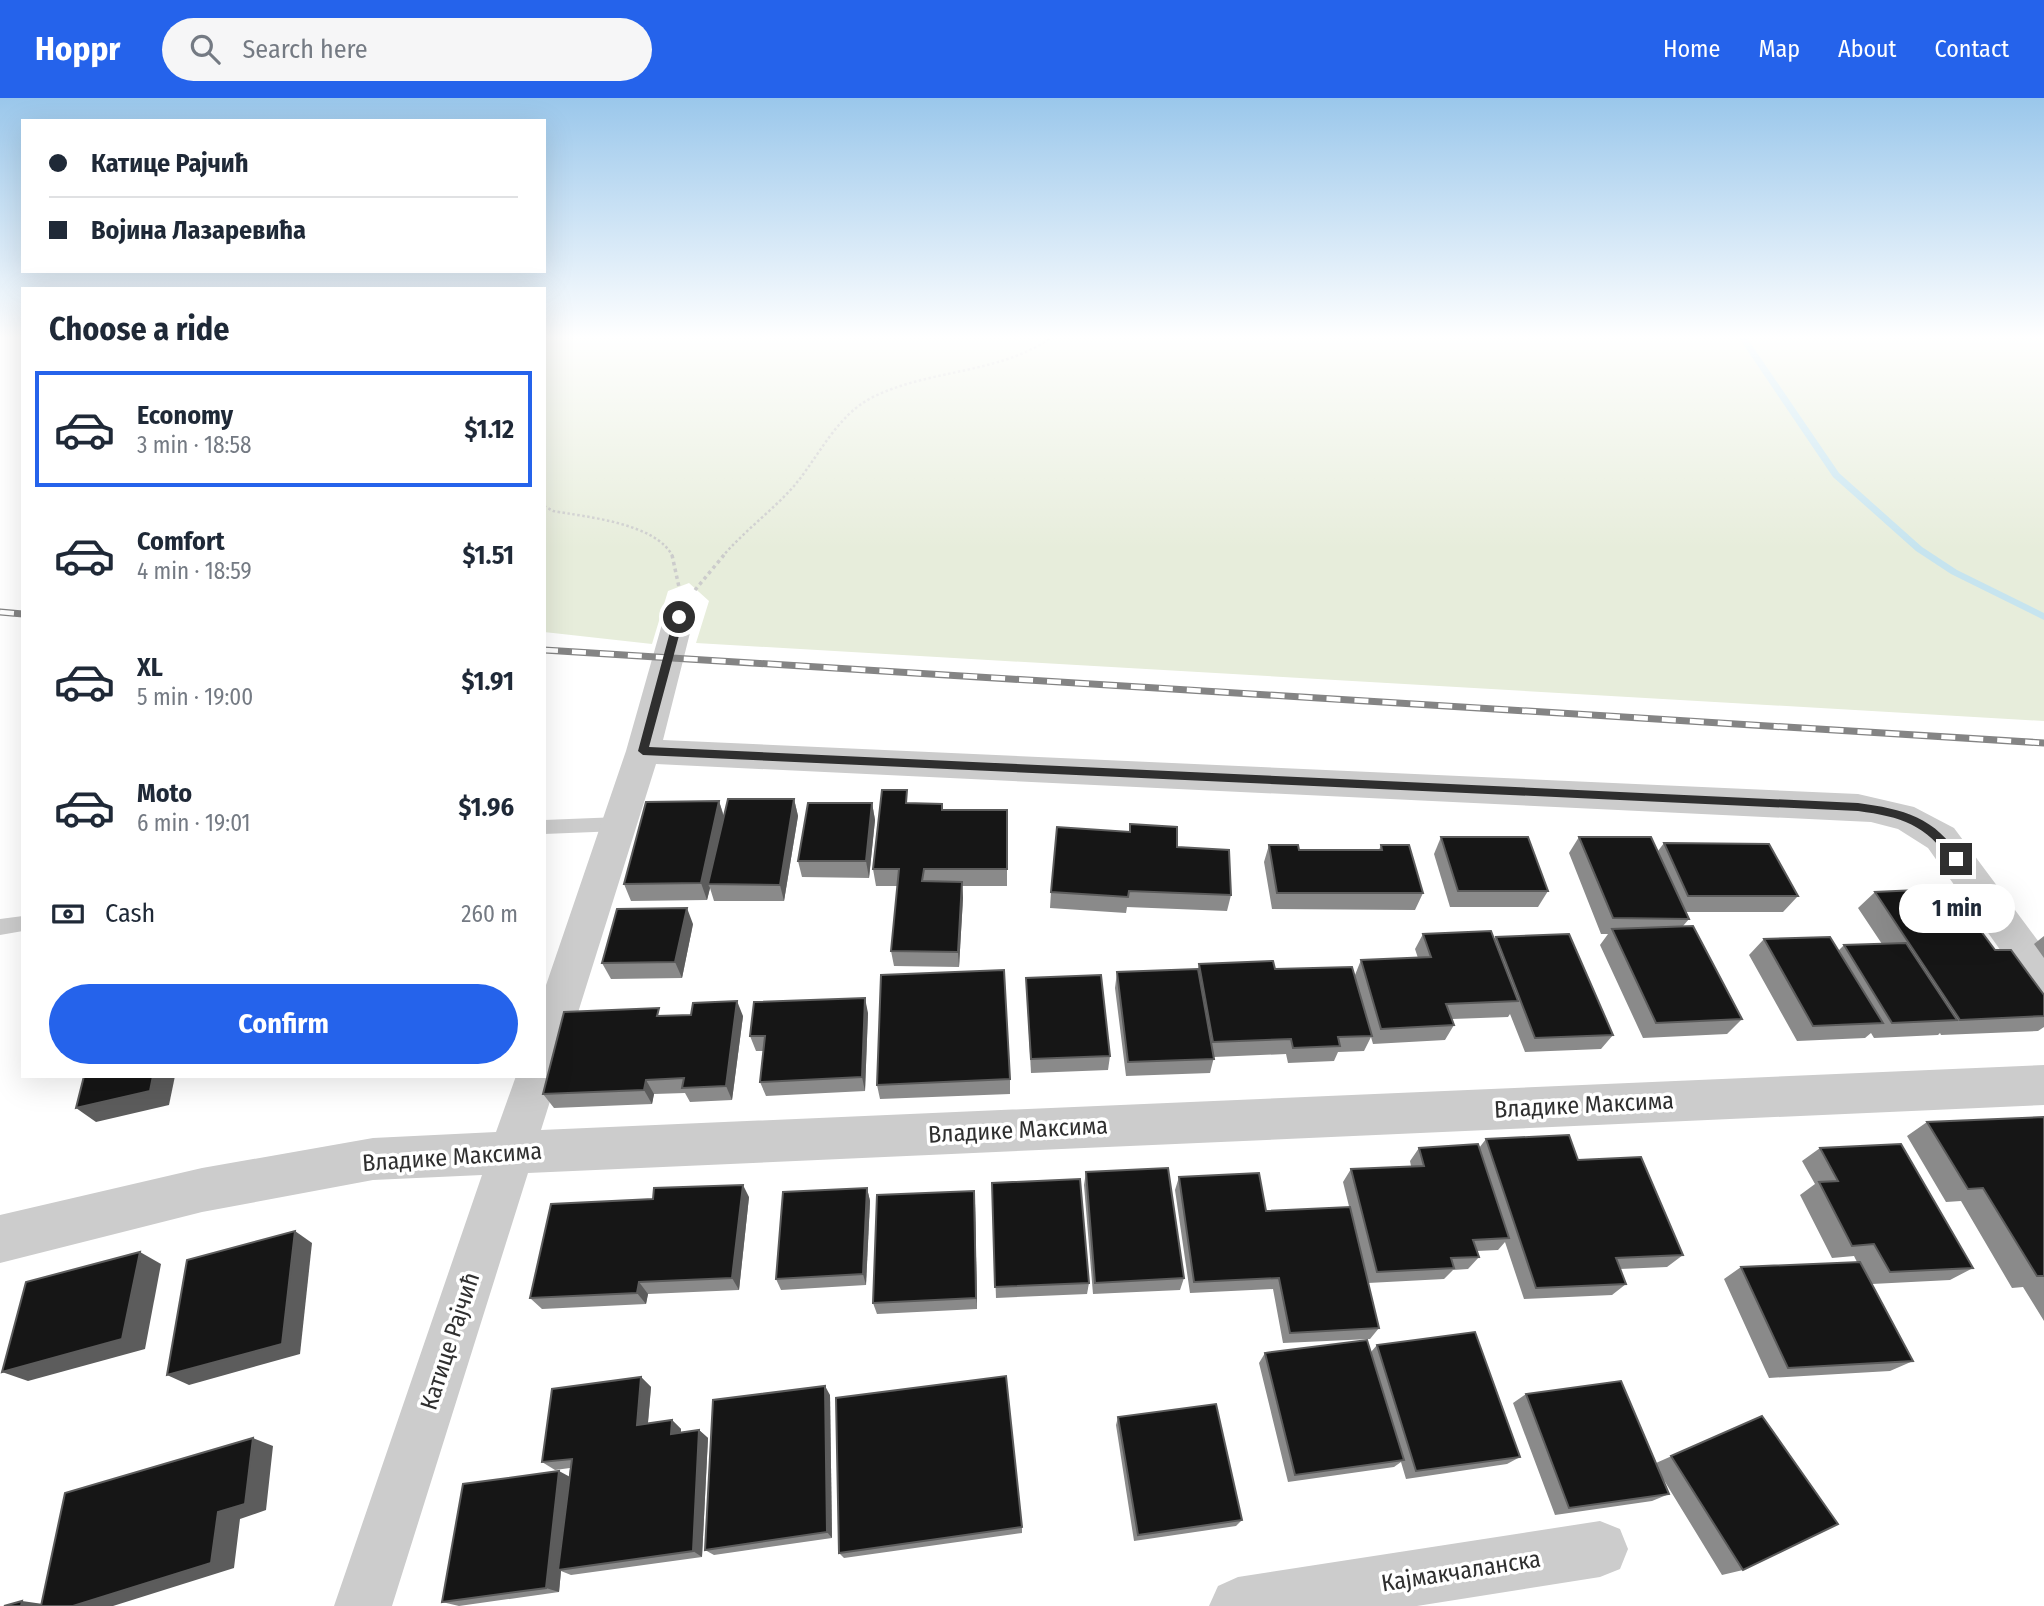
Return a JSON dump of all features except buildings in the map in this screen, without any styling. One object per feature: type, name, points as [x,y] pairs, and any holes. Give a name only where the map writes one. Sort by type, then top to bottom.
[{"type":"street","points":[[546,1048],[643,751],[681,610]]},
{"type":"street","points":[[643,751],[1816,805],[1896,813],[1921,824],[1941,838],[2044,980]]},
{"type":"street","name":"Катице Рајчић","points":[[363,1606],[536,1078]]},
{"type":"street","name":"Владике Максима","points":[[0,1239],[202,1190],[373,1159],[2044,1084]]},
{"type":"street","name":"Кајмакчаланска","points":[[1238,1606],[1600,1549]]},
{"type":"lane","points":[[546,827],[619,824]]},
{"type":"lane","points":[[0,927],[21,923]]},
{"type":"path","points":[[681,610],[742,534],[794,486],[849,414],[857,408]]},
{"type":"path","points":[[546,507],[553,511],[636,529],[660,540],[671,551],[681,610]]},
{"type":"green space","points":[[546,408],[2044,408],[2044,721],[696,643],[709,601],[689,583],[668,591],[652,644],[546,632]]},
{"type":"waterway","points":[[1791,408],[1836,475],[1919,549],[1954,572],[2044,617]]},
{"type":"railway","points":[[0,612],[21,614]]},
{"type":"railway","points":[[546,650],[2044,743]]},
{"type":"route","points":[[679,617],[643,751],[1858,807],[1896,813],[1921,824],[1941,838],[1956,859]]}]
